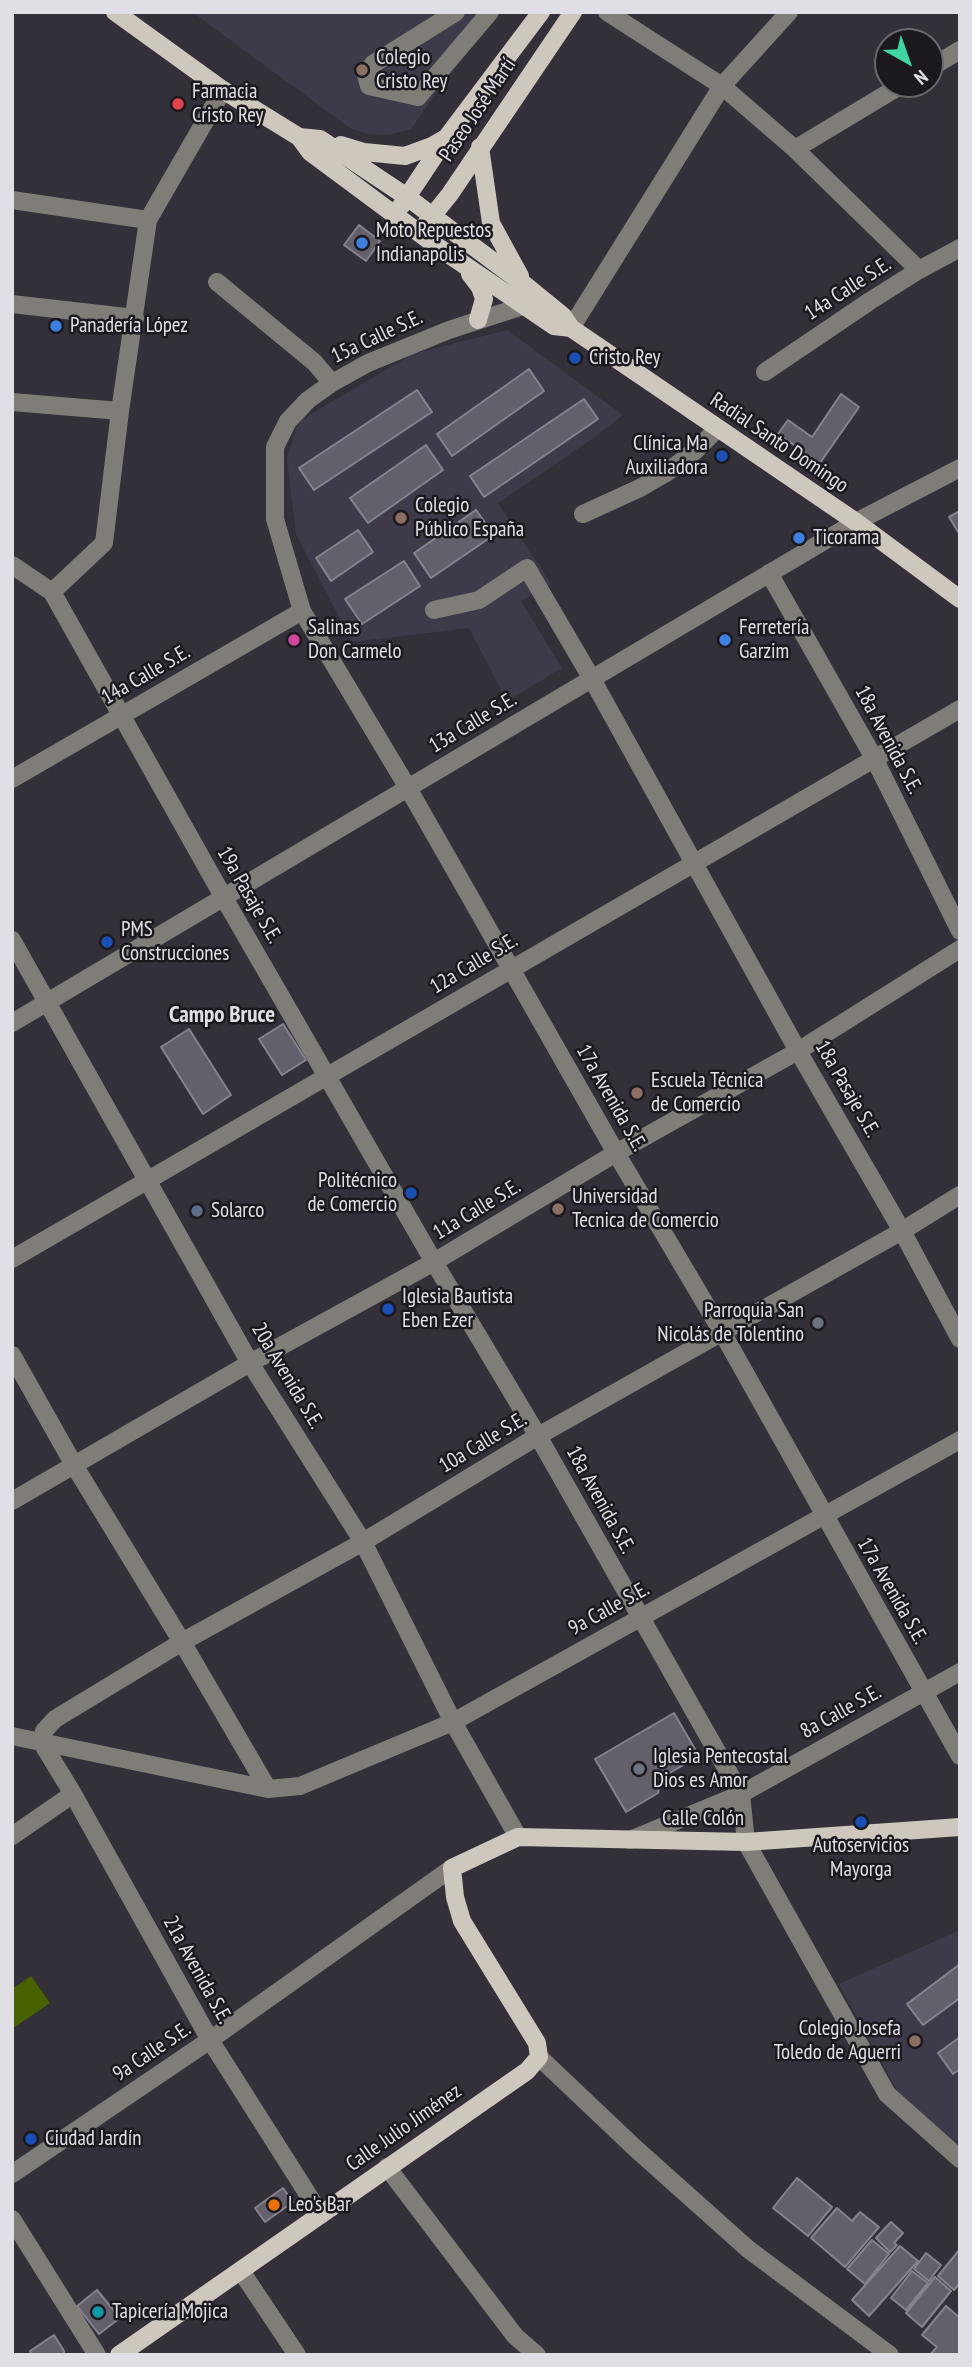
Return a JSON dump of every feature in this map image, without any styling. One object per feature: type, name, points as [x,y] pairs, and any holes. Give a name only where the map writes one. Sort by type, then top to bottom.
[{"type":"main road","name":"Radial Santo Domingo","points":[[116,12],[223,90],[299,137],[310,152],[523,306],[554,326],[571,328]]},
{"type":"main road","name":"Paseo José Martí","points":[[396,215],[447,137],[541,12]]},
{"type":"main road","name":"Paseo José Martí","points":[[420,233],[450,194],[573,12]]},
{"type":"main road","name":"Radial Santo Domingo","points":[[299,137],[320,139],[407,197],[525,285],[563,316],[571,328],[856,522],[960,599]]},
{"type":"main road","points":[[320,139],[364,152],[405,156],[447,137]]},
{"type":"main road","points":[[480,147],[491,223],[525,285]]},
{"type":"main road","points":[[464,265],[480,287],[484,299],[478,320]]},
{"type":"main road","name":"Calle Colón","points":[[452,1868],[518,1837],[746,1842],[960,1827]]},
{"type":"main road","points":[[452,1868],[455,1897],[462,1921],[537,2043],[539,2057]]},
{"type":"main road","name":"Calle Julio Jiménez","points":[[119,2355],[527,2071],[539,2057]]},
{"type":"street","points":[[456,12],[373,64],[366,75],[369,86],[418,97],[490,12]]},
{"type":"street","points":[[607,12],[722,86],[795,149],[919,270]]},
{"type":"street","points":[[571,328],[722,86],[789,12]]},
{"type":"street","points":[[944,60],[960,50]]},
{"type":"street","points":[[52,592],[104,543],[148,220],[223,90]]},
{"type":"street","points":[[795,149],[880,98]]},
{"type":"street","points":[[12,200],[148,220]]},
{"type":"street","name":"14a Calle S.E.","points":[[765,372],[919,270],[960,248]]},
{"type":"street","points":[[217,282],[314,362],[332,383]]},
{"type":"street","points":[[12,304],[135,318]]},
{"type":"street","name":"15a Calle S.E.","points":[[275,447],[288,421],[308,400],[332,383],[368,363],[449,330],[523,306]]},
{"type":"street","points":[[12,402],[120,411]]},
{"type":"street","points":[[583,514],[666,473],[717,429]]},
{"type":"street","name":"17a Avenida S.E.","points":[[275,447],[275,519],[302,611],[408,788],[616,1153],[722,1332],[960,1756]]},
{"type":"street","name":"13a Calle S.E.","points":[[12,1023],[856,522],[960,468]]},
{"type":"street","name":"19a Pasaje S.E.","points":[[12,565],[52,592],[224,898],[434,1262]]},
{"type":"street","points":[[434,610],[479,600],[527,568],[694,862]]},
{"type":"street","name":"18a Avenida S.E.","points":[[769,573],[874,758],[960,931]]},
{"type":"street","name":"14a Calle S.E.","points":[[12,779],[302,611]]},
{"type":"street","name":"12a Calle S.E.","points":[[12,1259],[960,709]]},
{"type":"street","name":"18a Pasaje S.E.","points":[[694,862],[960,1339]]},
{"type":"street","name":"20a Avenida S.E.","points":[[12,940],[250,1363],[363,1542],[453,1722],[518,1837]]},
{"type":"street","name":"11a Calle S.E.","points":[[12,1501],[250,1363],[434,1262],[616,1153],[798,1051],[960,949]]},
{"type":"street","name":"10a Calle S.E.","points":[[42,1742],[44,1731],[55,1719],[182,1642],[363,1542],[538,1436],[902,1231],[960,1195]]},
{"type":"street","name":"18a Avenida S.E.","points":[[434,1262],[538,1436],[741,1794],[746,1842]]},
{"type":"street","points":[[12,1355],[74,1465],[268,1789]]},
{"type":"street","name":"9a Calle S.E.","points":[[12,1736],[268,1789],[300,1786],[453,1722],[960,1440]]},
{"type":"street","name":"8a Calle S.E.","points":[[628,1841],[741,1794],[960,1672]]},
{"type":"street","name":"21a Avenida S.E.","points":[[42,1742],[210,2040],[321,2215]]},
{"type":"street","points":[[12,1836],[73,1794]]},
{"type":"street","points":[[746,1842],[887,2094],[960,2159]]},
{"type":"street","name":"9a Calle S.E.","points":[[12,2174],[210,2040],[452,1868]]},
{"type":"street","points":[[539,2057],[748,2249],[890,2355]]},
{"type":"street","points":[[387,2167],[515,2336],[537,2355]]},
{"type":"street","points":[[12,2219],[97,2355]]},
{"type":"street","points":[[241,2272],[297,2355]]},
{"type":"shaded area","name":"Colegio Cristo Rey","points":[[192,12],[493,12],[411,129],[388,135],[367,134],[350,128]]},
{"type":"shaded area","name":"Colegio Público España","points":[[507,330],[623,415],[498,503],[551,584],[521,601],[562,668],[507,701],[469,628],[352,642],[296,534],[287,459],[299,421],[413,354]]},
{"type":"shaded area","name":"Colegio Josefa Toledo de Aguerri","points":[[960,1930],[960,2146],[901,2097],[839,1984]]},
{"type":"green space","points":[[31,1976],[50,2003],[12,2029],[12,1989]]},
{"type":"building","name":"Moto Repuestos Indianapolis","points":[[359,225],[380,241],[366,261],[344,245]]},
{"type":"building","points":[[529,369],[544,391],[452,456],[437,434]]},
{"type":"building","points":[[417,390],[432,412],[314,490],[299,468]]},
{"type":"building","points":[[841,394],[859,407],[820,463],[778,434],[788,420],[812,437]]},
{"type":"building","points":[[584,399],[598,419],[484,497],[470,476]]},
{"type":"building","points":[[426,445],[443,470],[368,523],[350,498]]},
{"type":"building","points":[[476,510],[494,535],[431,578],[414,553]]},
{"type":"building","points":[[960,511],[960,535],[949,517]]},
{"type":"building","points":[[358,530],[373,552],[331,581],[316,558]]},
{"type":"building","points":[[404,561],[420,586],[362,624],[345,599]]},
{"type":"building","points":[[283,1024],[306,1060],[282,1075],[259,1039]]},
{"type":"building","points":[[189,1029],[231,1095],[203,1114],[161,1047]]},
{"type":"building","name":"Iglesia Pentecostal Dios es Amor","points":[[674,1713],[699,1756],[661,1778],[658,1793],[626,1812],[595,1759]]},
{"type":"building","points":[[960,1964],[960,1998],[923,2025],[907,2004]]},
{"type":"building","points":[[960,2037],[960,2069],[953,2074],[938,2053]]},
{"type":"building","points":[[797,2178],[832,2207],[808,2236],[773,2208]]},
{"type":"building","name":"Leo's Bar","points":[[283,2188],[293,2202],[265,2222],[255,2208]]},
{"type":"building","points":[[837,2208],[852,2221],[860,2212],[879,2227],[845,2267],[811,2238]]},
{"type":"building","points":[[891,2222],[903,2233],[890,2252],[876,2238]]},
{"type":"building","points":[[872,2240],[889,2254],[865,2284],[847,2269]]},
{"type":"building","points":[[900,2246],[918,2261],[869,2316],[852,2300]]},
{"type":"building","points":[[960,2249],[960,2283],[954,2290],[938,2276]]},
{"type":"building","points":[[926,2253],[941,2265],[929,2281],[914,2269]]},
{"type":"building","points":[[912,2271],[928,2283],[906,2310],[891,2298]]},
{"type":"building","points":[[935,2277],[951,2291],[922,2327],[906,2313]]},
{"type":"building","name":"Tapicería Mojica","points":[[97,2290],[120,2318],[99,2334],[77,2306]]},
{"type":"building","points":[[946,2306],[960,2318],[960,2354],[930,2355],[937,2347],[922,2335]]},
{"type":"building","points":[[54,2335],[64,2355],[32,2355],[30,2351]]},
{"type":"place","name":"Colegio Cristo Rey","points":[[362,70]]},
{"type":"place","name":"Farmacia Cristo Rey","points":[[178,104]]},
{"type":"place","name":"Moto Repuestos Indianapolis","points":[[362,243]]},
{"type":"place","name":"Panadería López","points":[[56,326]]},
{"type":"place","name":"Cristo Rey","points":[[575,358]]},
{"type":"place","name":"Clínica Ma Auxiliadora","points":[[722,456]]},
{"type":"place","name":"Colegio Público España","points":[[401,518]]},
{"type":"place","name":"Ticorama","points":[[799,538]]},
{"type":"place","name":"Salinas Don Carmelo","points":[[294,640]]},
{"type":"place","name":"Ferretería Garzim","points":[[725,640]]},
{"type":"place","name":"PMS Construcciones","points":[[107,942]]},
{"type":"place","name":"Escuela Técnica de Comercio","points":[[637,1093]]},
{"type":"place","name":"Politécnico de Comercio","points":[[411,1193]]},
{"type":"place","name":"Universidad Tecnica de Comercio","points":[[558,1209]]},
{"type":"place","name":"Solarco","points":[[197,1211]]},
{"type":"place","name":"Iglesia Bautista Eben Ezer","points":[[388,1309]]},
{"type":"place","name":"Parroquia San Nicolás de Tolentino","points":[[818,1323]]},
{"type":"place","name":"Iglesia Pentecostal Dios es Amor","points":[[639,1769]]},
{"type":"place","name":"Autoservicios Mayorga","points":[[861,1822]]},
{"type":"place","name":"Colegio Josefa Toledo de Aguerri","points":[[915,2041]]},
{"type":"place","name":"Ciudad Jardín","points":[[31,2139]]},
{"type":"place","name":"Leo's Bar","points":[[274,2205]]},
{"type":"place","name":"Tapicería Mojica","points":[[98,2312]]},
{"type":"district","name":"Campo Bruce","points":[[222,1015]]}]
